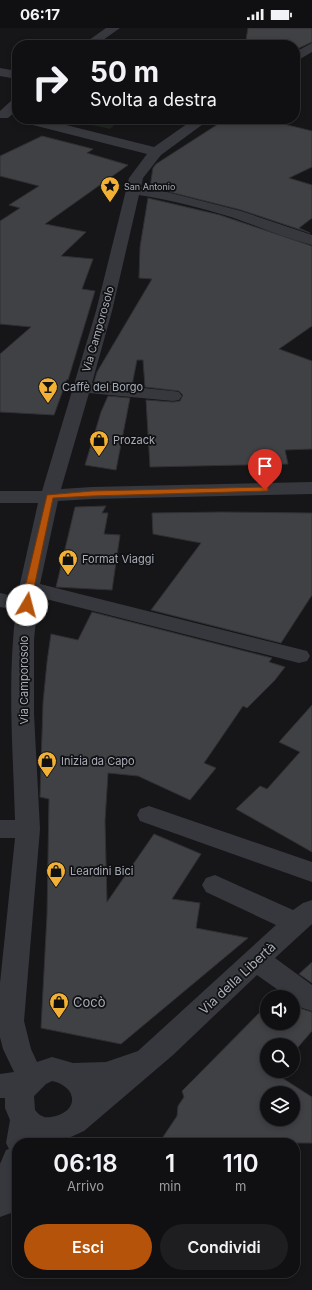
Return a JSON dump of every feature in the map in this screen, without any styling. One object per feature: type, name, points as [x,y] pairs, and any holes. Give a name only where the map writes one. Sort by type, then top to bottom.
[{"type":"street","points":[[96,40],[114,28]]},
{"type":"street","points":[[300,55],[312,47]]},
{"type":"street","points":[[0,72],[12,74]]},
{"type":"street","points":[[0,83],[12,77]]},
{"type":"street","points":[[1,115],[12,107]]},
{"type":"street","points":[[1,115],[12,117]]},
{"type":"street","points":[[46,124],[156,152]]},
{"type":"street","name":"Via Camporosolo","points":[[17,1082],[18,1049],[10,1021],[28,829],[23,714],[23,640],[28,596],[50,496],[104,311],[136,178],[156,152],[196,124]]},
{"type":"street","points":[[134,190],[159,194],[236,214],[279,230],[312,240]]},
{"type":"street","points":[[81,386],[173,396]]},
{"type":"street","points":[[0,496],[23,498],[92,493],[312,488]]},
{"type":"street","points":[[0,600],[28,596],[299,656]]},
{"type":"street","points":[[149,815],[312,872]]},
{"type":"street","points":[[0,830],[28,829]]},
{"type":"street","points":[[215,886],[304,916]]},
{"type":"street","name":"Via della Libertà","points":[[28,1137],[164,1047],[304,916]]},
{"type":"street","points":[[256,960],[312,1000]]},
{"type":"street","name":"Via della Libertà","points":[[74,1076],[106,1074],[141,1061],[164,1047]]},
{"type":"street","points":[[52,1069],[64,1071],[74,1076],[82,1083],[86,1092],[87,1102],[84,1112],[28,1137],[16,1103],[17,1082],[41,1071],[52,1069]]},
{"type":"street","points":[[0,1203],[12,1175]]},
{"type":"shaded area","points":[[88,124],[115,124],[110,129]]},
{"type":"building","points":[[248,28],[312,28],[312,42],[300,48],[300,40],[246,40]]},
{"type":"building","points":[[218,124],[283,124],[312,131],[312,167],[289,178],[312,185],[312,218],[299,228],[310,233],[241,210],[150,187],[153,168],[156,164]]},
{"type":"building","points":[[42,136],[93,149],[87,153],[128,165],[45,224],[86,232],[61,256],[93,259],[82,289],[95,291],[68,380],[67,379],[54,415],[0,412],[0,354],[31,327],[0,324],[0,221],[20,208],[9,205],[39,186],[0,176],[0,156]]},
{"type":"building","points":[[148,198],[220,215],[312,246],[312,326],[279,349],[312,361],[312,449],[285,450],[288,464],[150,467],[146,400],[173,402],[180,401],[183,395],[179,391],[145,387],[143,360],[137,360],[132,385],[94,382],[97,372],[152,279],[139,278],[140,247]]},
{"type":"building","points":[[108,396],[130,398],[116,470],[85,465],[101,412]]},
{"type":"building","points":[[106,506],[102,513],[108,513],[104,534],[120,535],[112,590],[56,587],[75,507]]},
{"type":"building","points":[[152,513],[312,513],[312,595],[281,643],[151,610],[201,543],[153,534]]},
{"type":"building","points":[[92,612],[272,658],[269,662],[285,667],[275,680],[247,708],[243,706],[204,763],[216,768],[190,800],[138,776],[108,773],[105,821],[107,902],[154,834],[201,854],[172,899],[200,903],[196,928],[248,938],[121,1044],[41,1028],[47,915],[49,799],[40,797],[43,703],[47,662],[51,634],[78,640]]},
{"type":"building","points":[[312,705],[312,852],[236,809],[260,786],[267,789],[300,752],[279,742]]},
{"type":"building","points":[[312,962],[312,983],[299,974]]},
{"type":"building","points":[[300,1008],[312,1012],[312,1031],[300,1045],[300,1038],[260,1038],[260,1078],[282,1078],[295,1086],[260,1086],[260,1126],[300,1126],[300,1089],[312,1097],[312,1143],[300,1143],[300,1138],[162,1138],[177,1116],[178,1106],[184,1097],[182,1091],[260,1012],[260,1030],[300,1030]]},
{"type":"place","name":"San Antonio","points":[[110,203]]},
{"type":"place","name":"Caffè del Borgo","points":[[48,404]]},
{"type":"place","name":"Prozack","points":[[99,457]]},
{"type":"place","name":"Format Viaggi","points":[[68,576]]},
{"type":"place","name":"Inizia da Capo","points":[[47,778]]},
{"type":"place","name":"Leardini Bici","points":[[56,888]]},
{"type":"place","name":"Cocò","points":[[59,1019]]},
{"type":"route","points":[[27,605],[29,588],[50,496],[92,493],[265,490]]}]
